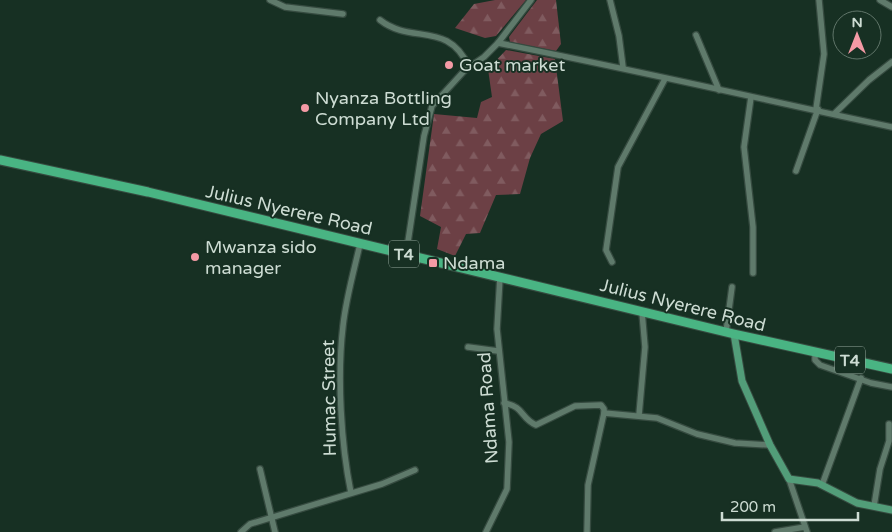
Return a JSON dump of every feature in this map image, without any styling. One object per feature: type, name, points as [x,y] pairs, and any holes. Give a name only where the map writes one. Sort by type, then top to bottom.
[{"type":"highway","name":"Julius Nyerere Road","points":[[0,160],[148,192],[730,333],[892,369]]},
{"type":"main road","points":[[730,333],[742,381],[770,445],[789,479],[822,485],[857,503],[892,510]]},
{"type":"street","points":[[270,0],[285,7],[344,14]]},
{"type":"street","points":[[406,255],[424,136],[432,106],[469,67],[484,57],[498,43],[531,0]]},
{"type":"street","points":[[796,171],[817,109],[824,54],[819,0]]},
{"type":"street","points":[[880,0],[892,7]]},
{"type":"street","points":[[612,1],[623,67]]},
{"type":"street","points":[[380,20],[390,27],[449,41],[464,54],[469,67]]},
{"type":"street","points":[[696,35],[719,90]]},
{"type":"street","points":[[498,43],[623,67],[665,79],[817,109],[892,127]]},
{"type":"street","points":[[834,114],[869,80],[892,62]]},
{"type":"street","points":[[612,262],[606,250],[618,167],[665,79]]},
{"type":"street","points":[[751,97],[744,147],[753,227],[753,273]]},
{"type":"street","name":"Humac Street","points":[[351,494],[344,457],[339,372],[346,307],[360,244]]},
{"type":"street","name":"Ndama Road","points":[[486,532],[507,489],[509,454],[498,351],[500,277]]},
{"type":"street","points":[[730,333],[732,287]]},
{"type":"street","points":[[639,415],[645,346],[642,312]]},
{"type":"street","points":[[468,347],[498,351]]},
{"type":"street","points":[[815,352],[815,360],[820,365],[871,383],[892,387]]},
{"type":"street","points":[[822,485],[861,378]]},
{"type":"street","points":[[504,403],[518,407],[530,422],[536,425],[580,405],[601,405],[604,409],[588,485],[587,532]]},
{"type":"street","points":[[604,413],[613,416],[639,415],[657,418],[697,434],[734,443],[770,445]]},
{"type":"street","points":[[874,506],[880,469],[889,442],[889,424]]},
{"type":"street","points":[[260,469],[275,532]]},
{"type":"street","points":[[241,532],[250,524],[351,494],[415,470]]},
{"type":"street","points":[[775,532],[806,530],[789,479]]},
{"type":"green space","points":[[495,0],[526,0],[496,36],[485,38],[455,28],[474,4]]},
{"type":"green space","points":[[537,0],[556,0],[561,44],[556,51],[510,42],[509,37]]},
{"type":"green space","points":[[506,50],[555,59],[563,121],[541,134],[530,158],[520,194],[496,195],[480,233],[466,234],[455,256],[437,249],[441,227],[420,216],[434,114],[477,118],[481,102],[492,97],[488,69]]},
{"type":"place","name":"Goat market","points":[[449,65]]},
{"type":"place","name":"Nyanza Bottling Company Ltd","points":[[305,108]]},
{"type":"place","name":"Mwanza sido manager","points":[[195,257]]},
{"type":"place","name":"Ndama","points":[[433,263]]}]
